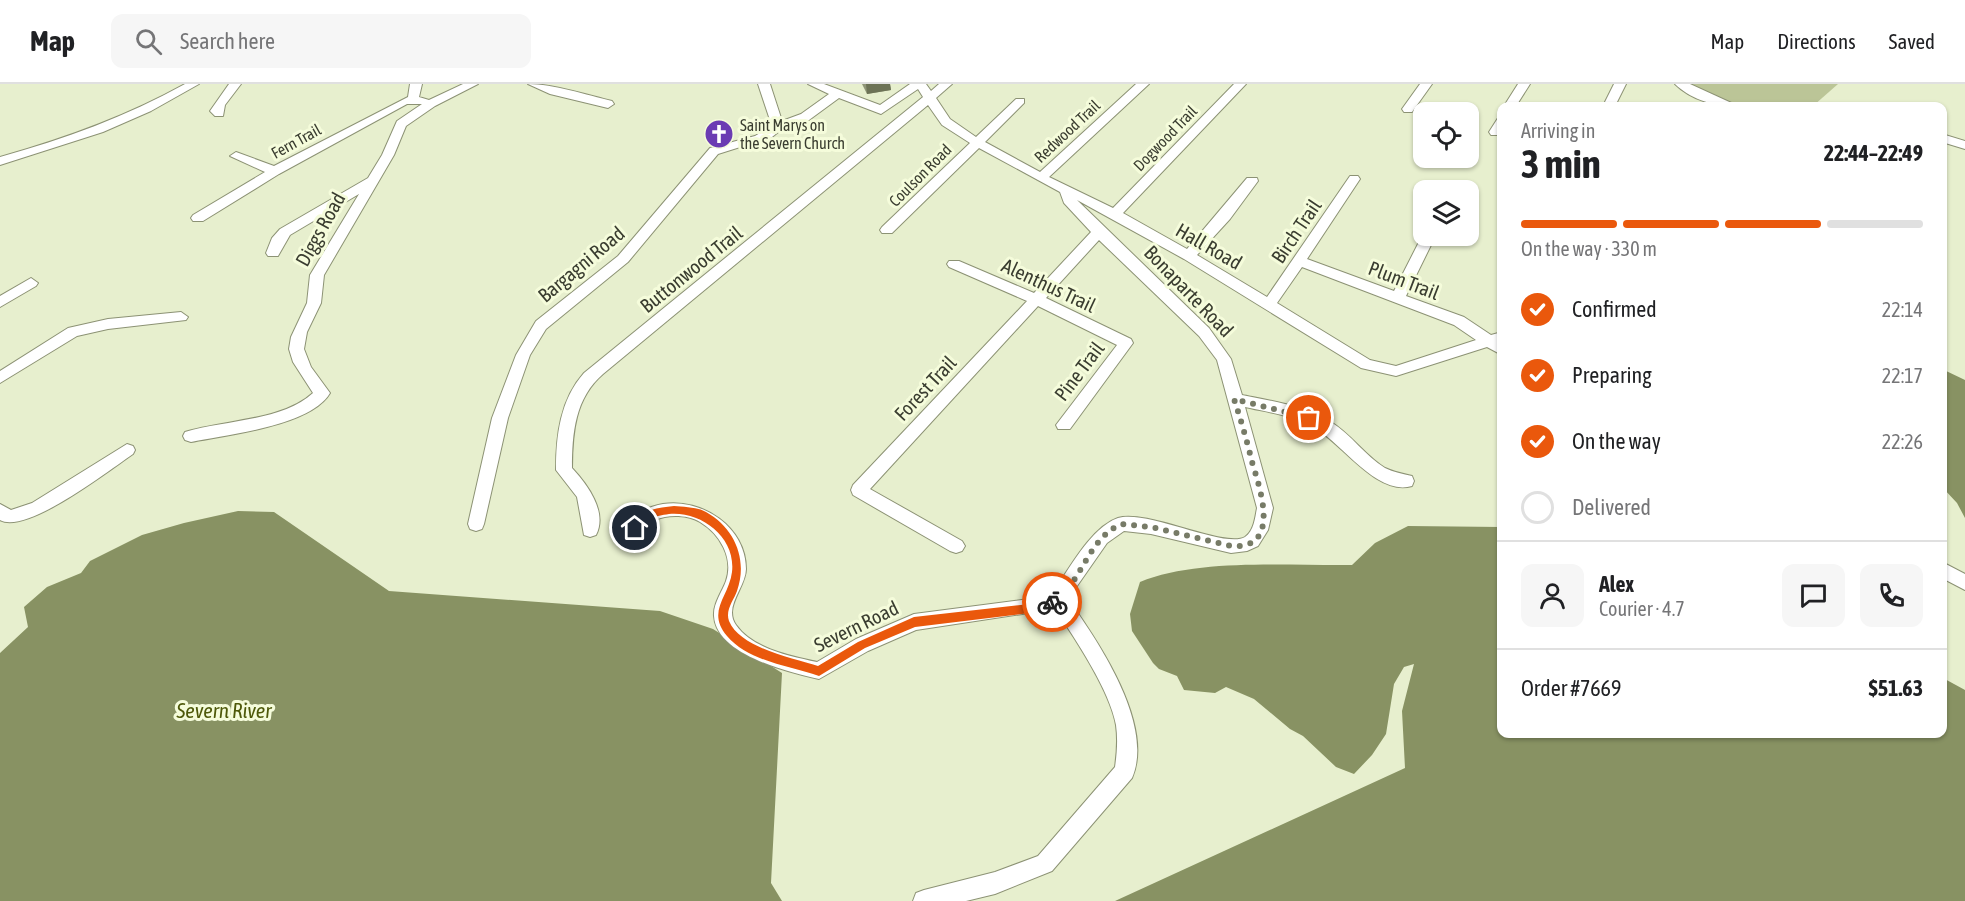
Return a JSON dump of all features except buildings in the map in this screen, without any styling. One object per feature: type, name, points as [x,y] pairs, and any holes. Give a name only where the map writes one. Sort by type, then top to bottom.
[{"type":"street","points":[[0,161],[51,148],[100,130],[193,84]]},
{"type":"street","points":[[219,113],[216,111],[219,104],[235,84]]},
{"type":"street","points":[[416,84],[413,99],[431,103]]},
{"type":"street","name":"Diggs Road","points":[[191,436],[287,414],[317,400],[322,393],[306,371],[298,354],[296,343],[314,303],[314,283],[317,275],[388,155],[402,124],[407,118],[431,103],[472,84]]},
{"type":"street","points":[[534,84],[554,92],[608,104]]},
{"type":"street","points":[[764,84],[778,126]]},
{"type":"street","points":[[814,84],[881,110],[919,84]]},
{"type":"street","name":"Hall Road","points":[[919,84],[946,122],[976,142],[1041,178],[1115,214],[1189,256],[1270,303],[1366,364],[1396,371],[1497,343]]},
{"type":"street","name":"Buttonwood Trail","points":[[590,530],[591,510],[580,486],[564,470],[564,442],[572,407],[583,385],[946,84]]},
{"type":"street","name":"Redwood Trail","points":[[1041,178],[1143,84]]},
{"type":"street","name":"Dogwood Trail","points":[[1115,214],[1240,84]]},
{"type":"street","points":[[1408,109],[1426,84]]},
{"type":"street","points":[[1513,102],[1524,84]]},
{"type":"street","points":[[1612,102],[1620,84]]},
{"type":"street","points":[[1681,84],[1719,102]]},
{"type":"street","name":"Bargagni Road","points":[[476,524],[500,418],[523,355],[541,325],[622,259],[714,151],[731,144],[771,135],[778,126],[805,117],[838,93]]},
{"type":"street","name":"Fern Trail","points":[[198,218],[275,171],[403,102],[413,99]]},
{"type":"street","name":"Coulson Road","points":[[887,230],[1020,101]]},
{"type":"street","points":[[1947,140],[1965,145]]},
{"type":"street","points":[[236,156],[275,171]]},
{"type":"street","name":"Birch Trail","points":[[1270,303],[1354,178]]},
{"type":"street","points":[[273,253],[279,238],[285,232],[371,181]]},
{"type":"street","points":[[1189,256],[1225,216],[1252,181]]},
{"type":"street","name":"Bonaparte Road","points":[[1058,599],[1095,546],[1114,527],[1121,524],[1137,524],[1239,547],[1252,541],[1261,531],[1265,508],[1224,359],[1204,332],[1099,232],[1069,200],[1066,190]]},
{"type":"street","name":"Forest Trail","points":[[956,546],[859,490],[1099,232]]},
{"type":"street","points":[[1398,298],[1424,246]]},
{"type":"street","name":"Plum Trail","points":[[1300,261],[1459,321],[1497,342]]},
{"type":"street","name":"Alenthus Trail","points":[[954,264],[1036,299],[1126,343]]},
{"type":"street","points":[[0,302],[31,283]]},
{"type":"street","points":[[0,378],[73,332],[108,324],[182,317]]},
{"type":"street","name":"Pine Trail","points":[[1064,425],[1126,343]]},
{"type":"street","points":[[1234,399],[1309,418],[1328,428],[1373,469],[1389,478],[1406,481]]},
{"type":"street","points":[[1,513],[8,517],[23,515],[38,508],[127,450]]},
{"type":"street","name":"Severn Road","points":[[635,528],[640,520],[652,512],[674,510],[702,514],[720,528],[732,546],[737,570],[732,591],[724,607],[723,620],[732,634],[758,652],[819,671],[861,645],[914,622],[1038,607],[1058,599]]},
{"type":"street","points":[[1947,572],[1965,583]]},
{"type":"street","points":[[924,901],[995,883],[1045,864],[1125,771],[1127,749],[1125,723],[1112,690],[1087,640],[1058,599]]},
{"type":"shaded area","points":[[1687,84],[1838,84],[1818,102],[1720,101]]},
{"type":"water","points":[[1947,371],[1965,380],[1965,518],[1957,503],[1947,492]]},
{"type":"water","name":"Severn River","points":[[238,511],[274,512],[389,591],[660,611],[713,629],[782,673],[771,883],[782,901],[0,901],[0,653],[28,627],[24,607],[47,587],[81,573],[90,561],[142,535]]},
{"type":"water","points":[[1408,526],[1497,527],[1497,738],[1947,738],[1947,680],[1965,690],[1965,901],[1115,901],[1405,768],[1402,711],[1414,664],[1404,667],[1394,684],[1386,734],[1372,755],[1354,774],[1336,767],[1303,736],[1290,729],[1254,699],[1226,687],[1215,693],[1184,690],[1177,676],[1159,669],[1132,631],[1130,614],[1140,582],[1163,574],[1216,566],[1352,565],[1375,543]]},
{"type":"way so far","points":[[1052,602],[1058,599],[1067,588],[1101,538],[1121,524],[1137,524],[1231,546],[1239,547],[1252,541],[1261,531],[1265,508],[1234,399],[1309,418]]},
{"type":"place","name":"Saint Marys on the Severn Church","points":[[719,134]]},
{"type":"route","points":[[635,528],[640,520],[652,512],[674,510],[702,514],[720,528],[732,546],[737,570],[732,591],[724,607],[723,620],[732,634],[758,652],[819,671],[861,645],[914,622],[1038,607],[1052,602]]}]
